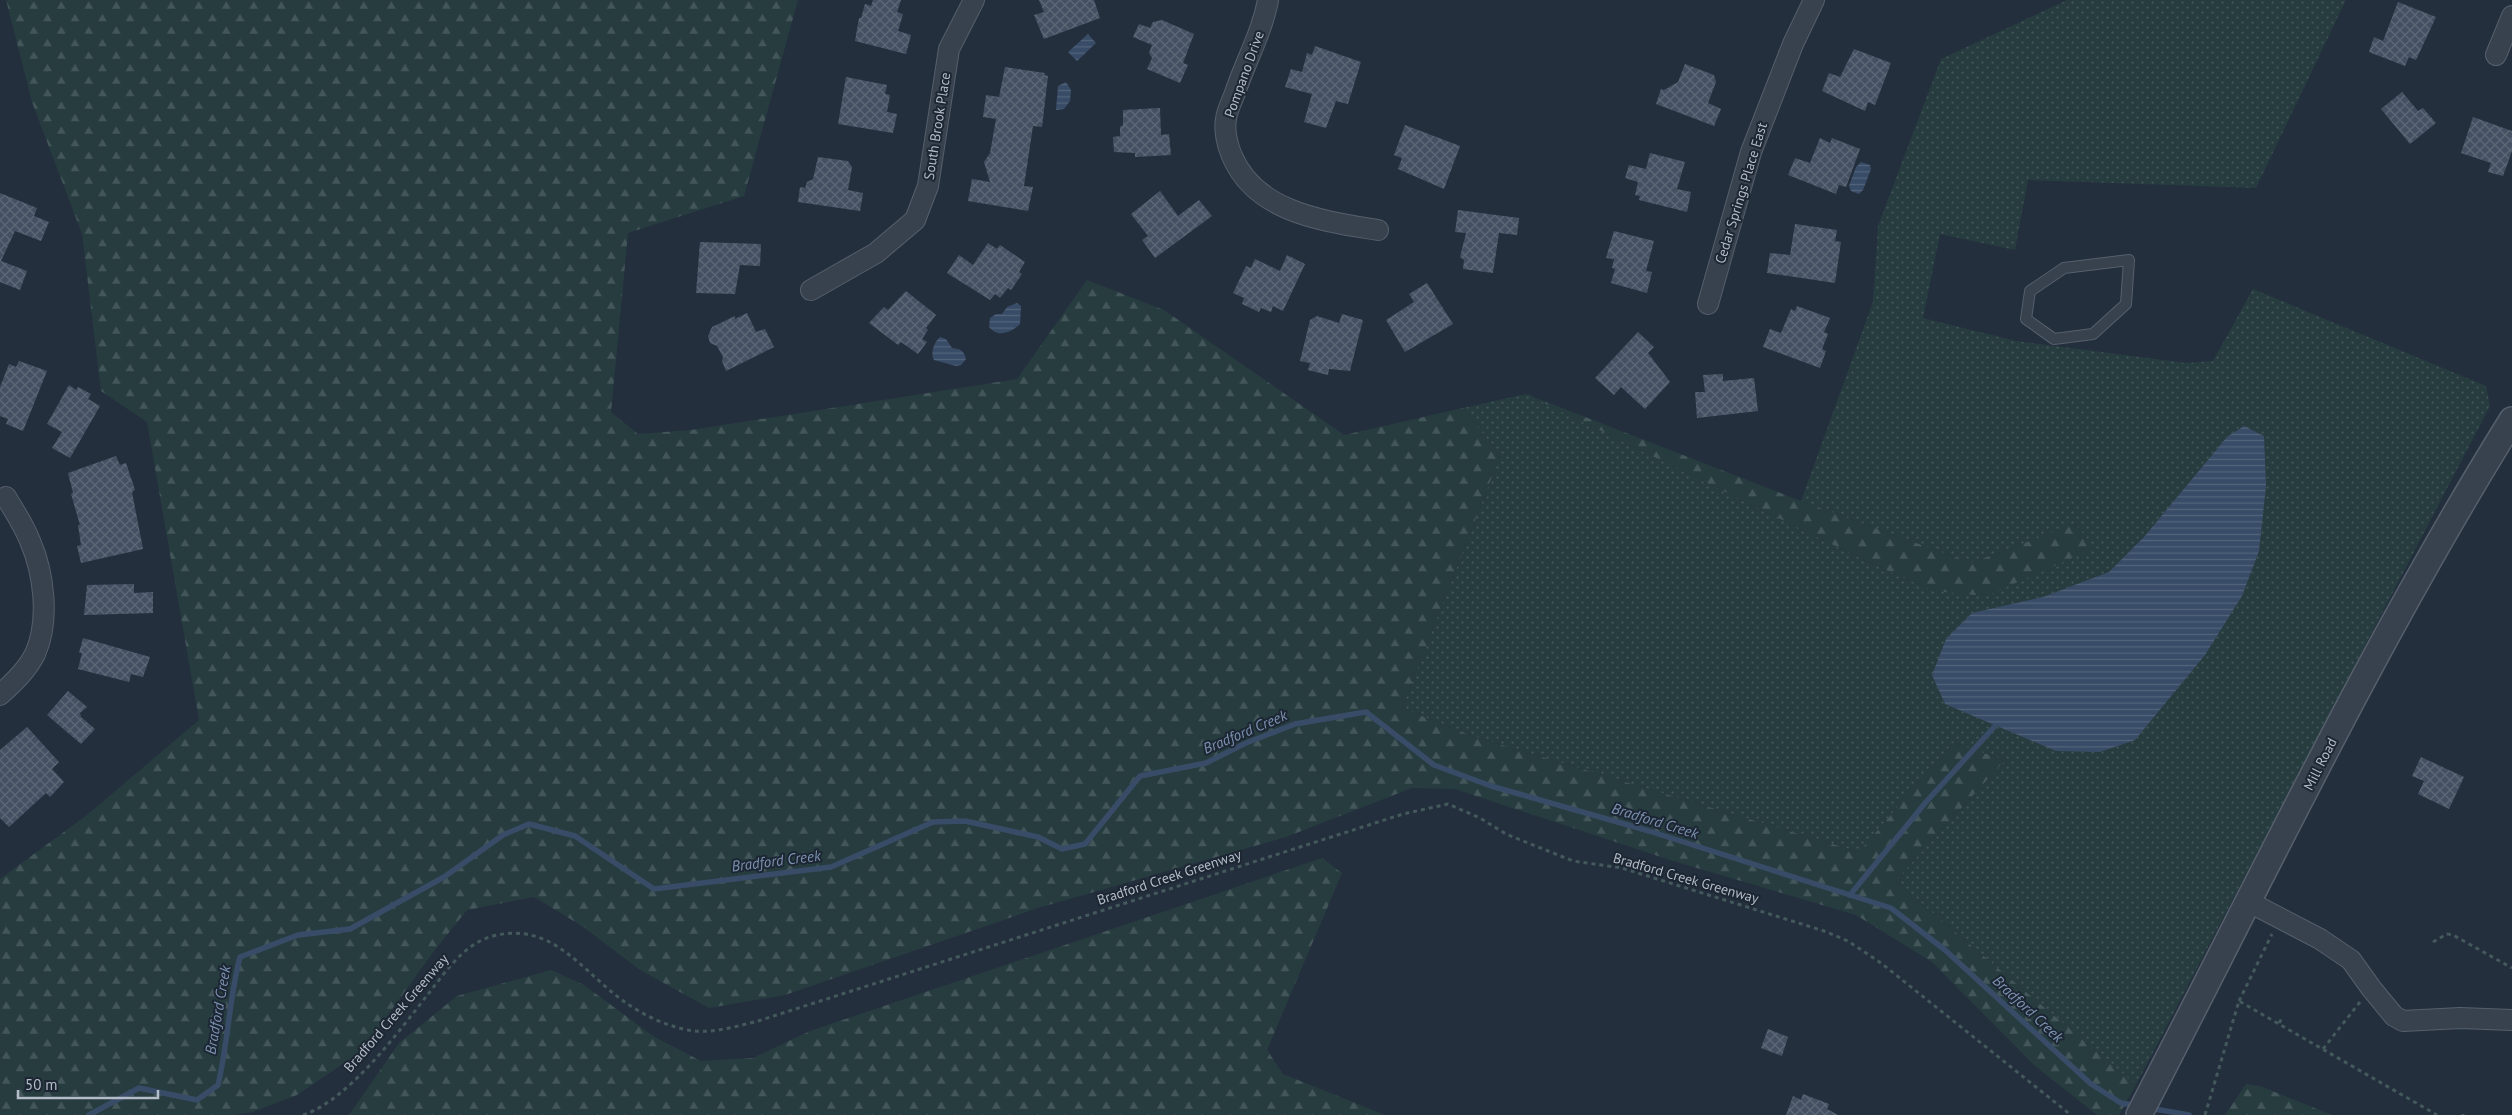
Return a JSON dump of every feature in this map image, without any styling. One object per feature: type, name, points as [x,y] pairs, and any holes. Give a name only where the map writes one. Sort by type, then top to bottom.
[{"type":"street","name":"South Brook Place","points":[[811,290],[876,253],[914,220],[928,186],[949,49],[974,0]]},
{"type":"street","name":"Pompano Drive","points":[[1268,0],[1255,42],[1226,119],[1228,146],[1237,167],[1254,188],[1276,204],[1298,213],[1378,230]]},
{"type":"street","name":"Cedar Springs Place East","points":[[1708,304],[1751,152],[1793,44],[1814,0]]},
{"type":"street","points":[[2496,55],[2512,16]]},
{"type":"street","name":"Mill Road","points":[[2139,1115],[2393,624],[2471,486],[2512,420]]},
{"type":"street","points":[[0,695],[20,676],[35,653],[42,627],[44,599],[31,541],[6,497]]},
{"type":"street","points":[[2249,902],[2280,917],[2351,960],[2370,988],[2394,1016],[2403,1021],[2460,1018],[2512,1020]]},
{"type":"lane","points":[[2129,260],[2126,304],[2093,334],[2054,339],[2026,319],[2030,291],[2064,268],[2129,260]]},
{"type":"path","name":"Bradford Creek Greenway","points":[[303,1115],[339,1096],[398,1032],[450,966],[475,944],[492,936],[516,933],[548,940],[569,954],[622,1000],[650,1016],[676,1027],[696,1031],[720,1029],[758,1021],[1403,814],[1448,804],[1480,818],[1506,834],[1573,861],[1622,868],[1848,941],[1881,963],[2071,1115]]},
{"type":"path","points":[[2205,1115],[2239,1000],[2280,917]]},
{"type":"path","points":[[2433,942],[2447,934],[2453,935],[2512,968]]},
{"type":"path","points":[[2323,1049],[2370,988]]},
{"type":"path","points":[[2239,1000],[2437,1115]]},
{"type":"path","points":[[2279,1023],[2283,1017]]},
{"type":"green space","points":[[6,0],[798,0],[744,196],[628,233],[611,412],[638,434],[691,430],[1017,379],[1087,280],[1164,310],[1344,435],[1463,408],[1500,456],[1402,708],[1472,736],[1859,852],[1953,743],[2005,760],[1895,881],[2136,1085],[2119,1115],[2097,1115],[2035,1066],[1932,962],[1856,915],[1670,860],[1455,789],[1412,788],[1286,837],[1038,908],[785,995],[709,1008],[640,970],[582,926],[534,897],[467,910],[434,951],[362,1051],[297,1095],[253,1112],[234,1115],[0,1115],[0,879],[87,815],[199,720],[147,422],[101,391],[82,234],[32,102]]},
{"type":"green space","points":[[2067,0],[2346,0],[2256,188],[2028,180],[2015,250],[1940,234],[1923,318],[2016,341],[2186,363],[2213,361],[2253,289],[2486,386],[2490,406],[2136,1085],[1895,881],[2005,760],[1953,743],[1859,852],[1472,736],[1402,708],[1500,456],[1463,408],[1526,394],[1866,561],[1934,591],[2094,548],[2075,524],[1971,563],[1801,501],[1873,302],[1878,226],[1941,59]]},
{"type":"green space","points":[[1526,394],[1801,501],[1971,563],[2075,524],[2095,548],[1986,596],[1934,591],[1866,561]]},
{"type":"green space","points":[[1322,858],[1342,873],[1267,1050],[1283,1074],[1385,1115],[349,1115],[399,1043],[457,996],[551,970],[584,985],[653,1036],[701,1061],[753,1058],[810,1031]]},
{"type":"green space","points":[[2246,1084],[2260,1086],[2332,1115],[2225,1115]]},
{"type":"water","points":[[1088,34],[1096,43],[1077,61],[1068,52]]},
{"type":"water","points":[[1066,82],[1071,90],[1070,101],[1064,109],[1056,110],[1058,86]]},
{"type":"water","points":[[1861,162],[1870,165],[1871,169],[1863,190],[1859,194],[1851,191],[1849,186],[1856,167]]},
{"type":"water","points":[[1017,303],[1021,306],[1020,324],[1009,332],[1004,333],[996,332],[989,327],[990,318],[996,314],[1002,314],[1007,307]]},
{"type":"water","points":[[940,337],[946,339],[952,348],[963,352],[966,359],[961,365],[956,366],[934,360],[932,355],[933,348]]},
{"type":"water","points":[[2244,426],[2264,436],[2266,486],[2259,551],[2242,596],[2205,655],[2135,740],[2100,752],[2056,751],[1945,704],[1932,675],[1946,639],[1972,613],[2043,597],[2109,572],[2144,537],[2227,437]]},
{"type":"building","points":[[873,0],[901,0],[897,12],[903,14],[898,31],[911,35],[906,54],[855,41],[859,18],[861,18],[865,4],[871,6]]},
{"type":"building","points":[[1039,0],[1094,0],[1100,18],[1044,39],[1034,15],[1044,12]]},
{"type":"building","points":[[2398,2],[2436,17],[2416,60],[2409,57],[2405,66],[2369,52],[2374,37],[2383,41]]},
{"type":"building","points":[[1162,20],[1194,34],[1183,63],[1188,65],[1180,83],[1147,69],[1152,58],[1149,53],[1152,45],[1133,37],[1139,24],[1150,28],[1153,22]]},
{"type":"building","points":[[1315,46],[1361,62],[1348,104],[1336,101],[1326,128],[1304,122],[1312,94],[1285,87],[1291,69],[1302,72],[1307,53],[1312,55]]},
{"type":"building","points":[[1854,49],[1891,63],[1875,105],[1868,102],[1865,111],[1822,91],[1829,73],[1840,77]]},
{"type":"building","points":[[1685,64],[1714,75],[1716,82],[1708,103],[1721,109],[1714,126],[1656,104],[1661,89],[1664,90],[1678,82]]},
{"type":"building","points":[[1005,67],[1045,73],[1044,75],[1048,76],[1042,127],[1033,126],[1024,186],[1033,187],[1028,211],[968,201],[972,179],[990,182],[984,162],[990,153],[996,119],[983,117],[986,95],[999,97]]},
{"type":"building","points":[[846,77],[887,85],[885,94],[890,95],[887,112],[897,114],[893,133],[838,124]]},
{"type":"building","points":[[2402,92],[2418,111],[2423,108],[2436,123],[2410,144],[2381,109]]},
{"type":"building","points":[[1160,108],[1161,135],[1169,134],[1171,155],[1135,157],[1135,153],[1114,152],[1113,137],[1120,136],[1120,127],[1123,125],[1123,110]]},
{"type":"building","points":[[2473,117],[2512,131],[2512,151],[2503,176],[2488,172],[2491,163],[2461,153]]},
{"type":"building","points":[[1405,125],[1460,146],[1444,189],[1398,169],[1402,158],[1394,155]]},
{"type":"building","points":[[1820,138],[1830,143],[1832,138],[1860,149],[1846,187],[1839,185],[1836,194],[1788,175],[1795,158],[1810,163]]},
{"type":"building","points":[[1650,153],[1685,162],[1677,189],[1691,192],[1687,212],[1639,200],[1640,196],[1635,195],[1638,182],[1625,178],[1629,165],[1646,169]]},
{"type":"building","points":[[818,157],[848,161],[852,167],[848,190],[863,193],[860,211],[798,202],[800,187],[805,188],[807,182],[813,179]]},
{"type":"building","points":[[1160,191],[1178,216],[1199,200],[1212,216],[1155,258],[1142,240],[1148,236],[1131,214]]},
{"type":"building","points":[[0,193],[37,208],[34,216],[49,222],[41,241],[15,231],[1,261],[27,271],[20,290],[0,282]]},
{"type":"building","points":[[1458,210],[1519,218],[1517,235],[1499,233],[1493,273],[1463,269],[1464,260],[1460,257],[1466,233],[1455,232]]},
{"type":"building","points":[[1795,224],[1837,230],[1835,241],[1841,242],[1835,283],[1767,273],[1770,253],[1790,255]]},
{"type":"building","points":[[1614,231],[1654,241],[1646,271],[1652,272],[1647,293],[1611,283],[1615,269],[1612,268],[1614,259],[1606,258]]},
{"type":"building","points":[[700,242],[761,244],[760,266],[740,265],[735,294],[696,293]]},
{"type":"building","points":[[988,243],[997,249],[1000,245],[1025,262],[1019,272],[1022,274],[1011,290],[1008,288],[1000,298],[995,294],[990,300],[947,273],[959,255],[973,265]]},
{"type":"building","points":[[1287,255],[1305,264],[1283,311],[1273,306],[1271,312],[1261,308],[1259,312],[1242,304],[1244,298],[1233,293],[1246,266],[1251,268],[1255,259],[1280,271]]},
{"type":"building","points":[[1427,283],[1453,324],[1405,352],[1386,320],[1414,302],[1409,294]]},
{"type":"building","points":[[906,291],[936,315],[926,328],[928,330],[922,339],[927,342],[918,354],[901,342],[898,345],[869,323],[884,307],[888,310]]},
{"type":"building","points":[[1797,306],[1830,318],[1824,332],[1828,334],[1822,349],[1826,351],[1820,368],[1763,347],[1770,329],[1781,333],[1791,309],[1795,311]]},
{"type":"building","points":[[747,313],[756,332],[765,329],[774,347],[726,371],[722,361],[723,357],[717,346],[710,343],[708,336],[712,327],[735,316],[735,319]]},
{"type":"building","points":[[1342,314],[1363,320],[1350,371],[1329,369],[1328,375],[1308,370],[1310,363],[1300,361],[1310,320],[1317,316],[1339,323]]},
{"type":"building","points":[[1638,332],[1654,347],[1648,353],[1670,382],[1645,409],[1621,387],[1614,395],[1595,378]]},
{"type":"building","points":[[19,361],[47,371],[23,431],[6,424],[8,419],[0,416],[0,387],[9,364],[16,367]]},
{"type":"building","points":[[1723,374],[1723,381],[1754,378],[1758,411],[1697,418],[1695,392],[1705,392],[1703,375]]},
{"type":"building","points":[[69,385],[76,390],[78,387],[91,394],[88,399],[100,406],[70,458],[52,448],[62,432],[47,424]]},
{"type":"building","points":[[116,456],[120,465],[126,463],[135,490],[132,492],[143,549],[81,563],[77,546],[81,545],[78,525],[80,525],[71,494],[73,493],[68,473]]},
{"type":"building","points":[[134,584],[134,593],[153,592],[153,613],[84,615],[87,585]]},
{"type":"building","points":[[83,638],[150,657],[143,677],[131,674],[129,682],[78,669],[82,653],[79,653]]},
{"type":"building","points":[[68,691],[87,707],[80,713],[81,717],[95,729],[81,744],[47,715]]},
{"type":"building","points":[[27,727],[59,762],[52,769],[64,782],[50,797],[46,793],[9,827],[0,818],[0,750]]},
{"type":"building","points":[[2421,757],[2464,777],[2449,809],[2418,794],[2424,781],[2412,776]]},
{"type":"building","points":[[1768,1029],[1788,1037],[1782,1056],[1761,1048]]},
{"type":"building","points":[[1803,1094],[1829,1104],[1827,1109],[1838,1115],[1786,1115],[1793,1096],[1801,1100]]},
{"type":"waterway","name":"Bradford Creek","points":[[89,1115],[139,1088],[197,1100],[218,1085],[240,957],[298,935],[350,929],[444,877],[503,835],[529,824],[575,836],[654,889],[831,867],[933,822],[965,821],[1038,837],[1062,849],[1085,844],[1140,776],[1206,763],[1246,743],[1295,724],[1366,712],[1434,765],[1491,786],[1649,831],[1891,908],[1945,950],[2091,1084],[2121,1103],[2137,1106]]},
{"type":"waterway","points":[[1850,895],[1926,802],[1995,726]]},
{"type":"waterway","name":"Bradford Creek","points":[[2149,1108],[2189,1115]]}]
